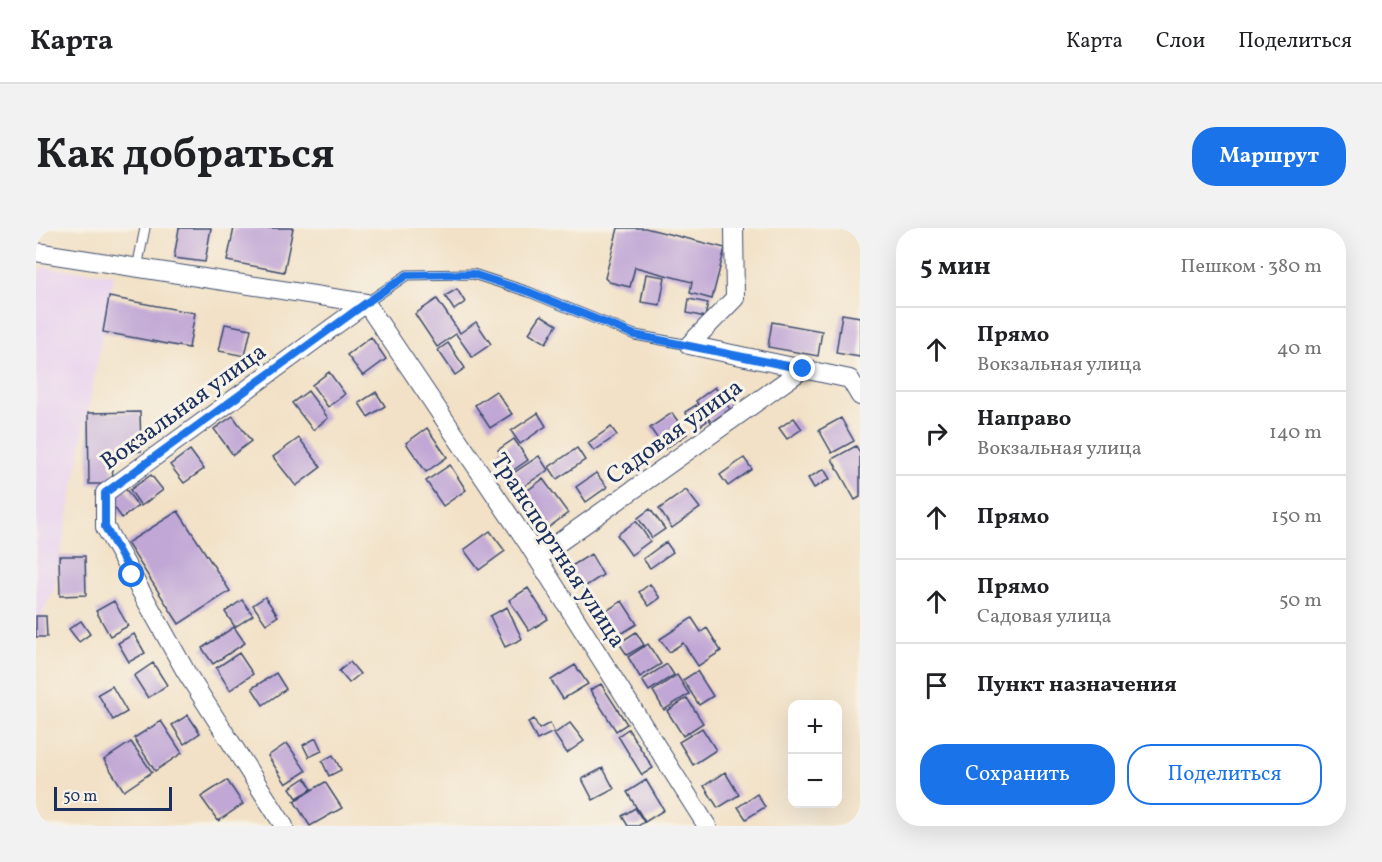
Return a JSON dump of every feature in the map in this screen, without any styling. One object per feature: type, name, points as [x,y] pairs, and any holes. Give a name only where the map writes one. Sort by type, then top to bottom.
[{"type":"street","points":[[689,345],[735,298],[734,228]]},
{"type":"street","points":[[36,252],[366,303]]},
{"type":"street","name":"Транспортная улица","points":[[366,303],[537,558],[707,826]]},
{"type":"street","name":"Вокзальная улица","points":[[284,826],[186,672],[105,527],[105,493],[366,303]]},
{"type":"street","name":"Садовая улица","points":[[689,345],[803,369]]},
{"type":"street","points":[[803,369],[855,380],[860,396]]},
{"type":"street","name":"Садовая улица","points":[[537,558],[803,369]]},
{"type":"lane","points":[[137,268],[145,228]]},
{"type":"lane","points":[[366,303],[407,275],[473,274],[529,292],[635,335],[689,345]]},
{"type":"shaded area","points":[[41,267],[114,274],[54,589],[36,626],[36,293]]},
{"type":"building","points":[[179,228],[211,228],[205,262],[174,258]]},
{"type":"building","points":[[234,228],[293,228],[284,272],[227,261]]},
{"type":"building","points":[[618,228],[645,228],[725,248],[712,299],[690,293],[692,282],[635,267],[630,287],[609,282],[605,278]]},
{"type":"building","points":[[646,274],[665,277],[660,305],[641,302]]},
{"type":"building","points":[[457,289],[465,302],[454,310],[445,296]]},
{"type":"building","points":[[109,297],[195,313],[189,348],[103,332]]},
{"type":"building","points":[[437,299],[460,333],[476,322],[491,344],[472,357],[456,334],[437,347],[415,314]]},
{"type":"building","points":[[689,299],[708,303],[705,317],[687,313]]},
{"type":"building","points":[[842,314],[860,317],[860,357],[836,353]]},
{"type":"building","points":[[541,315],[557,325],[546,343],[529,333]]},
{"type":"building","points":[[772,322],[822,331],[818,356],[768,347]]},
{"type":"building","points":[[225,324],[251,329],[245,356],[219,351]]},
{"type":"building","points":[[371,337],[386,359],[363,376],[347,355]]},
{"type":"building","points":[[448,343],[465,368],[455,375],[438,350]]},
{"type":"building","points":[[329,372],[345,394],[328,407],[312,385]]},
{"type":"building","points":[[715,387],[730,409],[711,422],[696,401]]},
{"type":"building","points":[[308,391],[328,418],[313,430],[292,403]]},
{"type":"building","points":[[496,391],[512,414],[490,428],[475,405]]},
{"type":"building","points":[[376,392],[385,406],[368,417],[359,403]]},
{"type":"building","points":[[696,405],[707,421],[697,428],[685,412]]},
{"type":"building","points":[[140,412],[141,451],[112,452],[113,484],[89,484],[88,413]]},
{"type":"building","points":[[538,413],[546,426],[520,444],[511,431]]},
{"type":"building","points":[[672,413],[687,434],[665,449],[650,428]]},
{"type":"building","points":[[233,416],[251,441],[233,455],[214,429]]},
{"type":"building","points":[[794,418],[802,429],[787,439],[779,428]]},
{"type":"building","points":[[841,418],[854,441],[832,453],[819,430]]},
{"type":"building","points":[[611,427],[617,435],[594,451],[588,443]]},
{"type":"building","points":[[427,428],[447,457],[426,472],[406,443]]},
{"type":"building","points":[[299,438],[321,467],[296,486],[273,457]]},
{"type":"building","points":[[514,439],[528,460],[512,471],[498,450]]},
{"type":"building","points":[[856,446],[860,453],[860,497],[855,500],[832,459]]},
{"type":"building","points":[[577,448],[585,460],[557,479],[549,467]]},
{"type":"building","points":[[190,450],[204,469],[184,483],[170,465]]},
{"type":"building","points":[[539,456],[548,470],[521,488],[512,474]]},
{"type":"building","points":[[744,458],[752,469],[728,486],[720,475]]},
{"type":"building","points":[[450,465],[466,490],[443,506],[426,481]]},
{"type":"building","points":[[824,469],[830,479],[814,488],[808,478]]},
{"type":"building","points":[[596,473],[607,487],[586,502],[576,487]]},
{"type":"building","points":[[151,475],[163,490],[141,506],[130,490]]},
{"type":"building","points":[[543,479],[568,513],[545,530],[520,496]]},
{"type":"building","points":[[125,488],[138,506],[122,518],[109,500]]},
{"type":"building","points":[[686,490],[700,508],[672,528],[659,509]]},
{"type":"building","points":[[650,509],[665,529],[652,538],[638,518]]},
{"type":"building","points":[[178,511],[230,591],[179,624],[127,543]]},
{"type":"building","points":[[636,521],[650,541],[631,555],[617,535]]},
{"type":"building","points":[[490,531],[505,551],[479,570],[464,550]]},
{"type":"building","points":[[666,542],[673,552],[650,568],[643,559]]},
{"type":"building","points":[[591,554],[603,575],[583,588],[570,567]]},
{"type":"building","points":[[59,556],[85,556],[86,595],[60,596]]},
{"type":"building","points":[[650,584],[660,598],[649,606],[639,592]]},
{"type":"building","points":[[528,588],[548,619],[529,631],[509,600]]},
{"type":"building","points":[[265,597],[278,616],[266,624],[253,605]]},
{"type":"building","points":[[242,600],[253,615],[235,627],[225,612]]},
{"type":"building","points":[[114,601],[128,626],[110,636],[96,611]]},
{"type":"building","points":[[622,601],[637,624],[616,637],[601,614]]},
{"type":"building","points":[[507,607],[522,639],[505,647],[490,616]]},
{"type":"building","points":[[36,616],[46,616],[47,637],[36,637]]},
{"type":"building","points":[[692,618],[701,632],[707,628],[721,651],[698,666],[683,643],[669,652],[660,639]]},
{"type":"building","points":[[81,621],[90,634],[79,642],[69,629]]},
{"type":"building","points":[[234,627],[245,643],[213,664],[202,648]]},
{"type":"building","points":[[636,632],[644,645],[627,655],[619,643]]},
{"type":"building","points":[[134,634],[145,653],[129,662],[118,643]]},
{"type":"building","points":[[648,644],[661,664],[640,677],[628,657]]},
{"type":"building","points":[[239,653],[253,674],[230,690],[216,668]]},
{"type":"building","points":[[350,662],[360,674],[349,683],[339,671]]},
{"type":"building","points":[[153,663],[167,685],[148,698],[134,676]]},
{"type":"building","points":[[667,664],[674,675],[649,691],[642,680]]},
{"type":"building","points":[[575,665],[588,684],[563,699],[551,680]]},
{"type":"building","points":[[697,671],[713,696],[699,705],[683,680]]},
{"type":"building","points":[[276,673],[286,689],[263,705],[252,688]]},
{"type":"building","points":[[677,675],[689,694],[664,710],[653,691]]},
{"type":"building","points":[[601,684],[627,724],[616,731],[590,690]]},
{"type":"building","points":[[112,686],[127,712],[113,720],[98,694]]},
{"type":"building","points":[[687,698],[703,723],[683,736],[667,711]]},
{"type":"building","points":[[188,715],[200,733],[184,744],[172,725]]},
{"type":"building","points":[[534,719],[539,729],[550,723],[554,732],[537,740],[528,722]]},
{"type":"building","points":[[161,721],[182,753],[155,771],[134,738]]},
{"type":"building","points":[[570,723],[584,741],[567,753],[554,734]]},
{"type":"building","points":[[702,728],[716,750],[693,765],[679,742]]},
{"type":"building","points":[[628,729],[653,768],[642,775],[618,736]]},
{"type":"building","points":[[316,738],[322,751],[309,757],[303,745]]},
{"type":"building","points":[[131,742],[152,772],[124,791],[104,760]]},
{"type":"building","points":[[287,743],[306,771],[286,784],[268,756]]},
{"type":"building","points":[[333,755],[341,770],[329,776],[322,761]]},
{"type":"building","points":[[603,768],[614,789],[593,800],[582,779]]},
{"type":"building","points":[[725,772],[739,795],[718,808],[704,786]]},
{"type":"building","points":[[305,778],[312,789],[297,798],[290,788]]},
{"type":"building","points":[[227,780],[243,804],[218,821],[201,797]]},
{"type":"building","points":[[646,780],[664,810],[645,822],[627,792]]},
{"type":"building","points":[[325,782],[342,808],[310,826],[294,801]]},
{"type":"building","points":[[757,794],[765,807],[746,819],[738,807]]},
{"type":"building","points":[[635,808],[644,822],[638,826],[628,826],[622,816]]},
{"type":"route","points":[[132,575],[105,527],[105,493],[407,275],[473,274],[529,292],[635,335],[803,369]]}]
